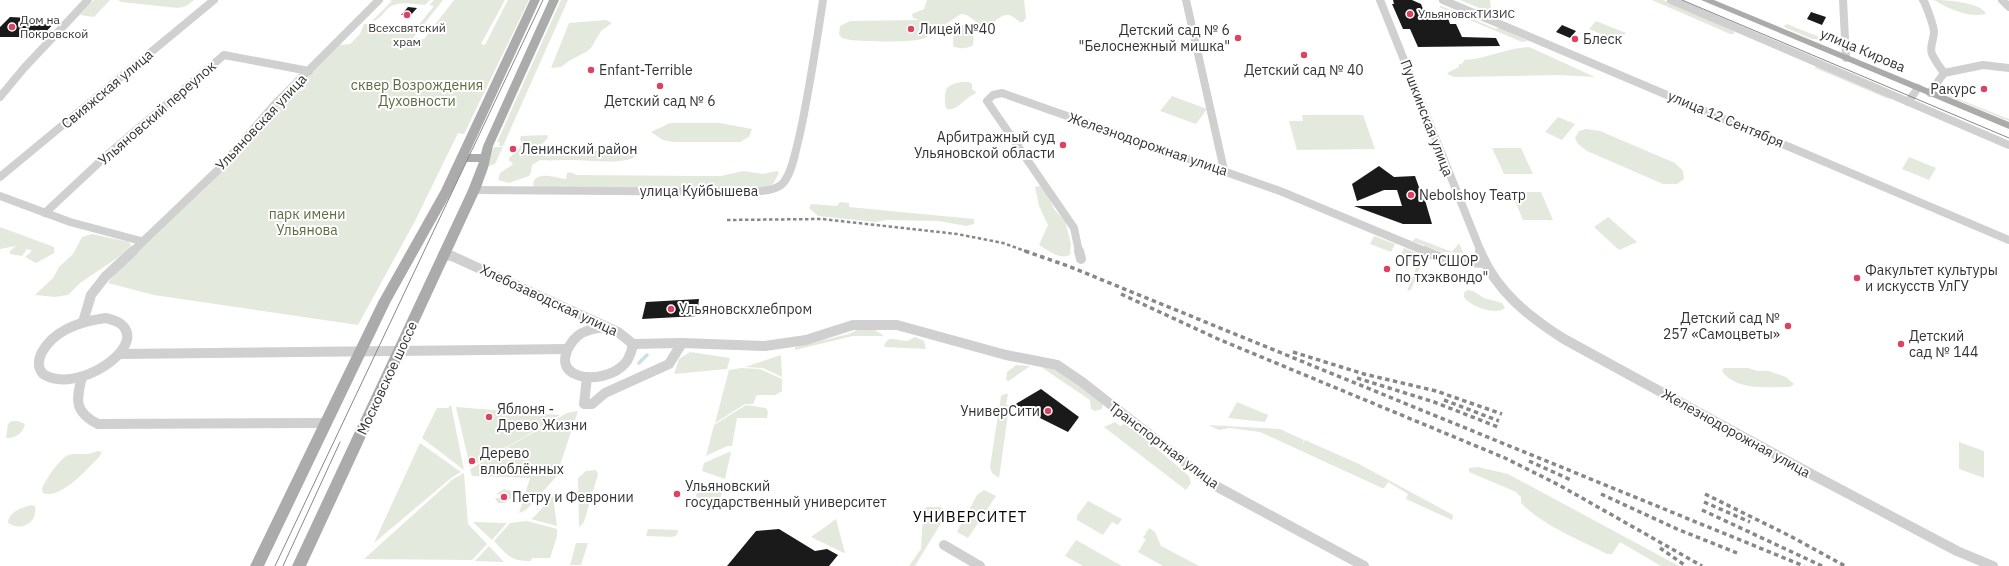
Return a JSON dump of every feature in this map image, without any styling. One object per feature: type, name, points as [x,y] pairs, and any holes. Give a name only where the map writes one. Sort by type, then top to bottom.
[{"type":"main road","points":[[256,566],[384,302],[447,190],[535,0]]},
{"type":"main road","name":"Московское шоссе","points":[[299,566],[444,255],[480,190],[488,146],[554,0]]},
{"type":"main road","name":"улица Кирова","points":[[1706,0],[2009,126]]},
{"type":"main road","points":[[461,158],[485,158]]},
{"type":"street","points":[[0,97],[88,0]]},
{"type":"street","name":"Свияжская улица","points":[[0,177],[214,0]]},
{"type":"street","name":"Ульяновская улица","points":[[83,322],[91,295],[105,277],[141,241],[166,220],[220,168],[274,105],[379,0]]},
{"type":"street","name":"улица Куйбышева","points":[[480,190],[747,192],[772,190],[785,181],[796,153],[823,0]]},
{"type":"street","points":[[1186,0],[1224,170]]},
{"type":"street","name":"Пушкинская улица","points":[[1380,0],[1485,263],[1493,279]]},
{"type":"street","name":"улица 12 Сентября","points":[[1443,0],[2009,240]]},
{"type":"street","points":[[1671,0],[2009,145]]},
{"type":"street","points":[[1843,0],[1846,58]]},
{"type":"street","points":[[1923,0],[1928,7],[1928,15],[1934,32],[1931,47],[1932,54],[1944,73]]},
{"type":"street","points":[[2002,0],[2009,7]]},
{"type":"street","name":"Ульяновский переулок","points":[[45,213],[107,155],[224,55],[309,71]]},
{"type":"street","points":[[1930,93],[1944,73],[1982,65],[2009,68]]},
{"type":"street","points":[[1908,102],[1918,88]]},
{"type":"street","name":"Железнодорожная улица","points":[[1081,259],[1074,228],[987,101],[993,95],[1002,93],[1280,190],[1449,261],[1485,263]]},
{"type":"street","points":[[0,196],[45,213],[122,237],[141,241]]},
{"type":"street","name":"Хлебозаводская улица","points":[[444,255],[452,256],[618,332],[633,344],[682,343],[765,346],[806,340],[853,325],[880,324],[897,325],[1006,355]]},
{"type":"street","name":"Железнодорожная улица","points":[[1493,279],[1531,317],[1578,347],[1813,475],[1957,551],[1993,566]]},
{"type":"street","points":[[106,318],[116,320],[122,324],[126,330],[127,337],[119,354],[99,370],[82,377],[62,381],[51,380],[39,371],[38,364],[40,355],[53,339],[72,326],[83,322],[106,318]]},
{"type":"street","points":[[606,327],[590,329],[581,333],[567,349],[564,355],[568,369],[579,376],[587,377],[601,377],[613,373],[627,360],[633,344]]},
{"type":"street","points":[[587,377],[584,404],[592,404],[605,393],[669,364],[682,343]]},
{"type":"street","points":[[119,354],[567,349]]},
{"type":"street","name":"Транспортная улица","points":[[1006,355],[1057,365],[1082,382],[1214,485],[1364,566]]},
{"type":"street","points":[[82,377],[77,395],[79,410],[87,419],[98,424],[326,423]]},
{"type":"street","points":[[944,545],[980,566]]},
{"type":"green space","points":[[94,0],[110,0],[94,17],[80,15]]},
{"type":"green space","points":[[118,0],[194,0],[186,6],[178,8],[121,2]]},
{"type":"green space","points":[[389,0],[430,0],[425,5],[408,3],[395,4],[378,19],[372,21],[392,1]]},
{"type":"green space","name":"парк имени Ульянова","points":[[434,0],[443,0],[413,38],[424,39],[454,0],[505,0],[481,44],[485,45],[508,0],[529,0],[464,134],[458,133],[415,221],[358,325],[154,295],[108,283],[119,269],[293,90],[302,91],[306,85],[304,80],[339,45],[350,44],[360,34],[364,24],[375,25],[385,32],[397,29],[406,33],[417,27],[434,6],[429,5]]},
{"type":"green space","points":[[561,0],[568,0],[503,146],[499,146],[500,142],[497,142]]},
{"type":"green space","points":[[927,0],[1024,0],[1026,18],[1023,22],[1020,22],[1012,16],[1006,15],[1000,17],[992,23],[982,25],[968,16],[961,14],[943,26],[931,27],[931,33],[927,37],[912,41],[890,42],[850,40],[842,38],[839,34],[840,26],[850,21],[919,20],[913,18],[912,14],[924,9]]},
{"type":"green space","points":[[1460,0],[1490,0],[1491,13]]},
{"type":"green space","points":[[1652,0],[1663,0],[1732,30],[1735,34],[1730,34]]},
{"type":"green space","points":[[1934,0],[1954,1],[1970,4],[1983,10],[1986,14],[1966,14],[1946,7]]},
{"type":"green space","points":[[1441,6],[1496,29],[1499,27],[1528,41],[1522,42],[1439,7]]},
{"type":"green space","points":[[606,20],[612,23],[601,31],[591,48],[561,67],[551,68],[569,23]]},
{"type":"green space","points":[[1596,21],[1626,33],[1618,41],[1589,29]]},
{"type":"green space","points":[[1787,24],[1823,40],[1812,39],[1786,28],[1784,26]]},
{"type":"green space","points":[[959,25],[970,25],[974,28],[973,45],[963,48],[953,46],[954,28]]},
{"type":"green space","points":[[1529,47],[1595,77],[1559,75],[1454,77],[1447,74],[1459,67],[1458,65],[1463,63],[1464,60],[1480,58],[1512,49]]},
{"type":"green space","points":[[1816,66],[1886,94],[1891,100],[1815,68]]},
{"type":"green space","points":[[961,82],[969,82],[972,84],[972,89],[976,92],[975,94],[958,106],[947,109],[945,106],[945,95],[948,87]]},
{"type":"green space","points":[[1943,93],[2009,119],[2009,121],[1945,95]]},
{"type":"green space","points":[[1172,96],[1207,109],[1196,124],[1160,111]]},
{"type":"green space","points":[[1302,115],[1363,115],[1375,149],[1297,150],[1289,121],[1303,121]]},
{"type":"green space","points":[[1558,117],[1575,124],[1562,140],[1545,132]]},
{"type":"green space","points":[[670,123],[720,123],[752,129],[749,137],[740,142],[673,142],[663,140],[651,132]]},
{"type":"green space","points":[[1586,129],[1600,131],[1675,163],[1683,171],[1684,179],[1677,184],[1663,184],[1587,151],[1578,144],[1575,138],[1579,131]]},
{"type":"green space","points":[[547,135],[548,138],[540,146],[545,151],[625,150],[633,152],[635,156],[623,161],[540,160],[532,165],[529,176],[509,183],[498,180],[500,173],[512,165],[513,163],[509,161],[509,158],[520,147],[521,136]]},
{"type":"green space","points":[[494,147],[503,147],[495,164],[487,167],[486,165]]},
{"type":"green space","points":[[1492,148],[1521,148],[1533,174],[1504,174]]},
{"type":"green space","points":[[1909,157],[1936,168],[1929,180],[1902,169]]},
{"type":"green space","points":[[743,171],[763,174],[777,171],[779,173],[773,184],[765,189],[534,187],[533,184],[538,177],[542,176],[552,176],[566,179],[567,173],[570,172],[577,175],[721,176]]},
{"type":"green space","points":[[1039,186],[1046,190],[1054,209],[1065,221],[1071,244],[1070,255],[1058,255],[1039,245],[1048,225],[1039,206],[1035,187]]},
{"type":"green space","points":[[1511,192],[1541,192],[1553,220],[1523,220]]},
{"type":"green space","points":[[840,202],[849,203],[849,207],[974,219],[974,224],[966,226],[939,221],[887,220],[875,222],[818,216],[809,208],[811,204],[837,206]]},
{"type":"green space","points":[[1608,217],[1637,242],[1619,250],[1594,227]]},
{"type":"green space","points":[[0,227],[54,247],[54,253],[36,263],[25,257],[31,252],[31,250],[27,249],[22,256],[10,254],[10,251],[16,246],[0,249]]},
{"type":"green space","points":[[92,234],[129,242],[131,245],[120,256],[80,283],[68,295],[55,297],[35,295],[53,278],[59,267],[73,254],[82,237]]},
{"type":"green space","points":[[1374,236],[1395,244],[1391,252],[1370,244]]},
{"type":"green space","points":[[1416,238],[1452,252],[1459,243],[1463,253],[1442,252],[1412,241]]},
{"type":"green space","points":[[1404,248],[1422,255],[1423,259],[1411,290],[1407,291],[1418,263],[1400,256]]},
{"type":"green space","points":[[1467,290],[1473,291],[1484,298],[1502,303],[1505,308],[1496,311],[1477,307],[1471,304],[1464,297],[1464,293]]},
{"type":"green space","points":[[857,330],[875,330],[884,336],[853,336],[795,350],[795,347],[849,334]]},
{"type":"green space","points":[[915,337],[924,341],[926,349],[884,347],[885,343],[890,339],[908,341]]},
{"type":"green space","points":[[690,352],[730,358],[727,369],[674,374],[679,359]]},
{"type":"green space","points":[[781,355],[782,377],[763,368],[745,367]]},
{"type":"green space","points":[[1016,365],[1030,366],[1009,381],[1006,380],[1007,372]]},
{"type":"green space","points":[[1041,367],[1059,370],[1103,404],[1102,409],[1095,411],[1091,409],[1090,400]]},
{"type":"green space","points":[[741,368],[760,369],[782,379],[782,391],[775,395],[757,395],[753,404],[745,404],[715,423],[729,370]]},
{"type":"green space","points":[[1724,368],[1748,368],[1757,371],[1769,371],[1786,377],[1794,384],[1790,387],[1744,385],[1735,382],[1728,377],[1722,371]]},
{"type":"green space","points":[[1008,394],[1006,404],[1009,407],[999,478],[992,473],[990,467],[1001,396]]},
{"type":"green space","points":[[1237,402],[1268,415],[1265,422],[1228,418]]},
{"type":"green space","points":[[451,405],[464,470],[422,438],[437,408],[448,408]]},
{"type":"green space","points":[[746,405],[766,408],[768,412],[767,418],[737,418],[732,446],[727,446],[706,456],[714,425]]},
{"type":"green space","points":[[456,407],[560,415],[521,439],[470,467]]},
{"type":"green space","points":[[578,411],[556,477],[526,510],[519,513],[530,478],[472,476],[470,469],[567,413]]},
{"type":"green space","points":[[12,421],[18,421],[25,424],[20,433],[6,438],[8,424]]},
{"type":"green space","points":[[1115,422],[1120,426],[1124,424],[1131,427],[1189,476],[1191,483],[1186,490],[1104,427]]},
{"type":"green space","points":[[1208,425],[1280,429],[1304,440],[1301,447],[1305,440],[1359,464],[1453,515],[1452,520],[1406,499],[1408,494],[1388,482],[1384,488],[1382,488],[1260,432],[1230,428],[1219,430]]},
{"type":"green space","points":[[1959,442],[1984,451],[1984,478],[1959,469]]},
{"type":"green space","points":[[420,443],[461,472],[451,478],[374,543]]},
{"type":"green space","points":[[97,451],[102,452],[100,456],[74,482],[58,492],[50,494],[43,493],[42,489],[46,481],[57,464],[66,456],[73,454],[89,454]]},
{"type":"green space","points":[[731,452],[725,479],[702,471],[704,463]]},
{"type":"green space","points":[[1478,467],[1508,474],[1679,566],[1661,566],[1620,542],[1612,554],[1607,554],[1573,538],[1550,525],[1530,511],[1521,503],[1521,497],[1516,492],[1469,472],[1469,468]]},
{"type":"green space","points":[[596,470],[598,474],[584,522],[579,527],[578,478],[586,471]]},
{"type":"green space","points":[[464,473],[468,524],[487,544],[472,560],[364,559],[453,479]]},
{"type":"green space","points":[[699,484],[723,488],[720,501],[703,501],[696,496]]},
{"type":"green space","points":[[504,489],[511,491],[511,498],[505,503],[498,503],[495,498],[501,498],[502,495],[496,494]]},
{"type":"green space","points":[[984,490],[996,496],[968,538],[957,532],[977,495]]},
{"type":"green space","points":[[553,496],[557,526],[531,519],[534,517]]},
{"type":"green space","points":[[1088,501],[1122,519],[1118,525],[1112,522],[1103,535],[1077,520],[1077,516]]},
{"type":"green space","points":[[31,505],[35,506],[35,512],[34,517],[28,524],[18,527],[8,523],[10,516],[13,513]]},
{"type":"green space","points":[[926,507],[940,507],[947,513],[915,566],[909,566],[921,549],[923,513]]},
{"type":"green space","points":[[836,519],[845,553],[811,537]]},
{"type":"green space","points":[[527,521],[557,529],[557,536],[550,558],[532,558],[531,561],[518,560],[506,553],[494,541],[510,523]]},
{"type":"green space","points":[[473,522],[507,523],[492,540]]},
{"type":"green space","points":[[1149,528],[1155,532],[1161,546],[1199,566],[1163,566],[1138,552],[1146,539],[1143,538]]},
{"type":"green space","points":[[648,529],[678,530],[677,535],[672,537],[646,536]]},
{"type":"green space","points":[[1076,540],[1122,566],[1083,566],[1065,556]]},
{"type":"green space","points":[[576,543],[588,543],[581,565],[570,565]]},
{"type":"green space","points":[[489,546],[504,562],[475,561]]},
{"type":"building","points":[[1393,0],[1412,0],[1421,4],[1427,19],[1448,18],[1450,24],[1456,24],[1462,37],[1496,38],[1500,46],[1418,47],[1410,29],[1403,29],[1392,4],[1394,4]]},
{"type":"building","points":[[408,7],[417,8],[410,16],[401,15]]},
{"type":"building","points":[[1811,12],[1826,17],[1822,25],[1807,19]]},
{"type":"building","name":"Дом на Покровской","points":[[10,17],[30,18],[24,23],[42,25],[58,19],[41,37],[0,37],[0,27]]},
{"type":"building","points":[[1562,25],[1576,31],[1570,38],[1556,32]]},
{"type":"building","name":"Nebolshoy Театр","points":[[1379,166],[1394,177],[1415,176],[1420,190],[1422,190],[1432,224],[1403,224],[1354,206],[1402,206],[1397,190],[1384,190],[1357,201],[1352,184]]},
{"type":"building","name":"Ульяновскхлебпром","points":[[699,299],[697,316],[642,319],[646,302]]},
{"type":"building","name":"УниверСити","points":[[1041,389],[1079,417],[1068,432],[1014,405]]},
{"type":"building","points":[[779,529],[815,551],[827,549],[838,555],[829,566],[727,566],[756,531]]},
{"type":"waterway","points":[[639,363],[647,355]]},
{"type":"tram line","points":[[275,566],[543,0]]},
{"type":"tram line","points":[[1682,0],[2009,138]]},
{"type":"tram line","points":[[283,566],[340,442]]},
{"type":"railway","points":[[727,220],[822,219],[957,234],[1003,243],[1028,252]]},
{"type":"railway","points":[[1025,251],[1068,266],[1804,566]]},
{"type":"railway","points":[[1121,294],[1218,339],[1505,458],[1559,485],[1702,566]]},
{"type":"railway","points":[[1293,352],[1364,374],[1436,391],[1502,414]]},
{"type":"railway","points":[[1357,378],[1434,402],[1498,427]]},
{"type":"railway","points":[[1444,400],[1499,421]]},
{"type":"railway","points":[[1529,461],[1571,480]]},
{"type":"railway","points":[[1601,494],[1677,529],[1737,553]]},
{"type":"railway","points":[[1705,494],[1790,536],[1845,566]]},
{"type":"railway","points":[[1704,502],[1750,522]]},
{"type":"railway","points":[[1702,510],[1822,566]]},
{"type":"railway","points":[[1660,548],[1686,566]]},
{"type":"place","name":"УльяновскТИЗИС","points":[[1410,14]]},
{"type":"place","name":"Всехсвятский храм","points":[[407,15]]},
{"type":"place","name":"Дом на Покровской","points":[[12,27]]},
{"type":"place","name":"Лицей №40","points":[[911,29]]},
{"type":"place","name":"Детский сад № 6 \"Белоснежный мишка\"","points":[[1238,38]]},
{"type":"place","name":"Блеск","points":[[1575,39]]},
{"type":"place","name":"Детский сад № 40","points":[[1304,55]]},
{"type":"place","name":"Enfant-Terrible","points":[[591,70]]},
{"type":"place","name":"Детский сад № 6","points":[[660,86]]},
{"type":"place","name":"Ракурс","points":[[1984,89]]},
{"type":"place","name":"Арбитражный суд Ульяновской области","points":[[1063,145]]},
{"type":"place","name":"Ленинский район","points":[[513,149]]},
{"type":"place","name":"Nebolshoy Театр","points":[[1411,195]]},
{"type":"place","name":"ОГБУ \"СШОР по тхэквондо\"","points":[[1387,269]]},
{"type":"place","name":"Факультет культуры и искусств УлГУ","points":[[1857,278]]},
{"type":"place","name":"Ульяновскхлебпром","points":[[671,309]]},
{"type":"place","name":"Детский сад № 257 «Самоцветы»","points":[[1788,326]]},
{"type":"place","name":"Детский сад № 144","points":[[1901,344]]},
{"type":"place","name":"УниверСити","points":[[1048,411]]},
{"type":"place","name":"Яблоня - Древо Жизни","points":[[489,417]]},
{"type":"place","name":"Дерево влюблённых","points":[[472,461]]},
{"type":"place","name":"Ульяновский государственный университет","points":[[677,494]]},
{"type":"place","name":"Петру и Февронии","points":[[504,497]]},
{"type":"district","name":"УНИВЕРСИТЕТ","points":[[970,517]]},
{"type":"park label","name":"сквер Возрождения Духовности","points":[[417,94]]}]
